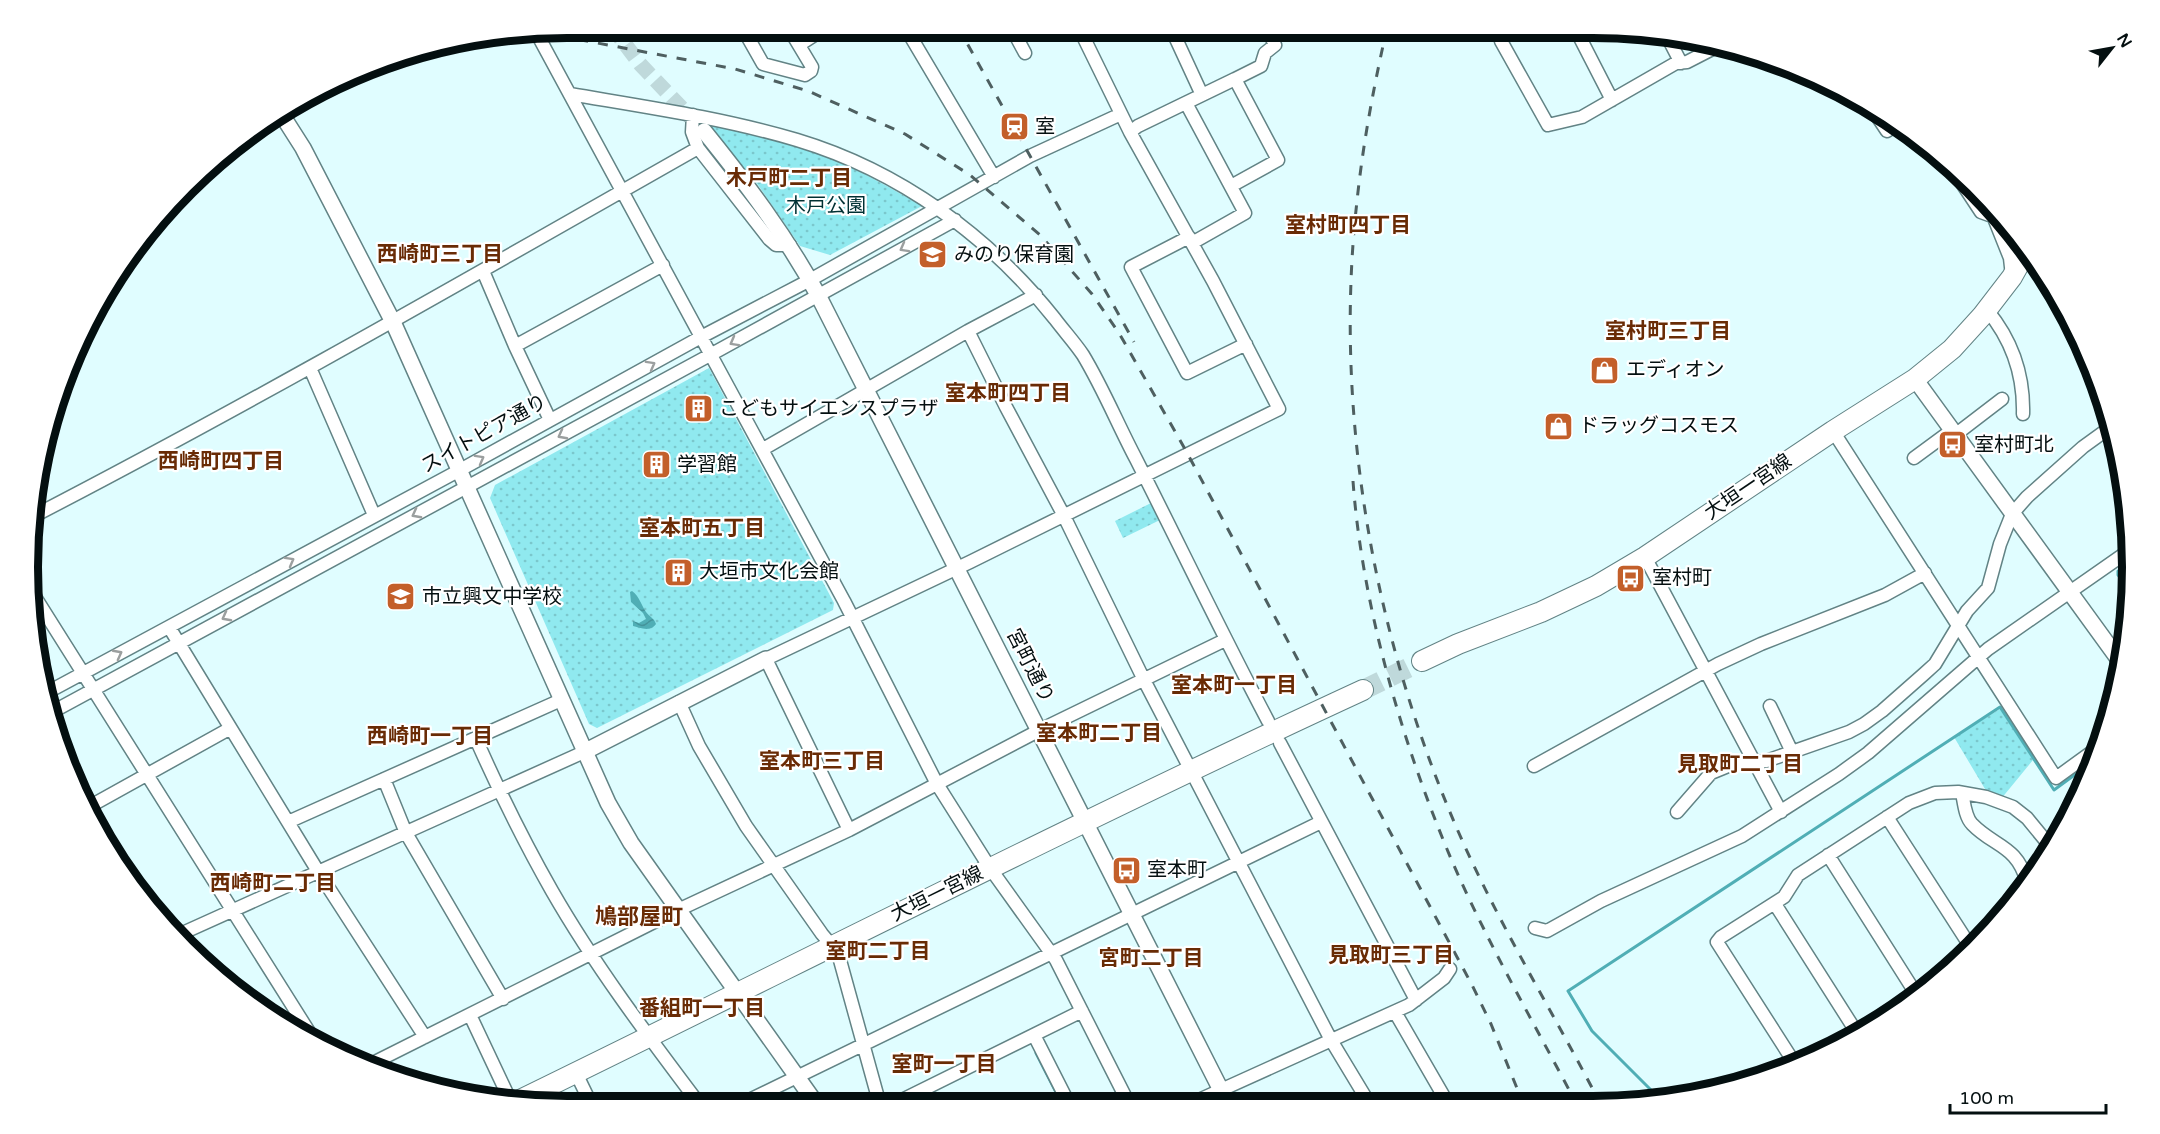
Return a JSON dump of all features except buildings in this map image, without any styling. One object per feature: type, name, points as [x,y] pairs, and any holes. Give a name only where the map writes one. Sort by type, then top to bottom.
[{"type":"main road","name":"大垣一宮線","points":[[1422,661],[1458,644],[1541,612],[1596,586],[1644,557],[1915,379],[1952,349],[1987,310],[2012,277],[2022,258]]},
{"type":"main road","name":"大垣一宮線","points":[[530,1095],[1191,770],[1363,690]]},
{"type":"street","points":[[748,38],[763,64],[805,75],[811,72],[812,67],[794,38]]},
{"type":"street","points":[[798,45],[809,38]]},
{"type":"street","points":[[912,38],[994,177]]},
{"type":"street","points":[[1017,38],[1025,53]]},
{"type":"street","points":[[185,932],[584,752],[840,622],[853,619],[1279,409],[1191,240],[1130,132],[1084,38]]},
{"type":"street","points":[[1176,38],[1202,95]]},
{"type":"street","points":[[1130,132],[1261,66],[1265,53],[1275,45],[1272,38]]},
{"type":"street","points":[[1501,38],[1501,41],[1548,125],[1582,117],[1676,63],[1686,62],[1708,51]]},
{"type":"street","points":[[1580,38],[1612,100]]},
{"type":"street","points":[[540,39],[763,449],[937,784],[990,868],[1051,953],[1125,1096]]},
{"type":"street","points":[[1671,44],[1681,63]]},
{"type":"street","points":[[1231,186],[1278,160],[1235,79]]},
{"type":"street","points":[[570,94],[693,115],[808,144],[884,176],[939,209],[1008,266],[1036,295],[1082,354],[1268,721]]},
{"type":"street","points":[[1186,103],[1245,213],[1131,267],[1187,373],[1246,344]]},
{"type":"street","name":"スイトピア通り","points":[[53,690],[810,280],[1030,156],[1121,114]]},
{"type":"street","points":[[693,115],[692,132],[698,148],[769,239],[777,245],[790,245]]},
{"type":"street","points":[[285,119],[303,148],[393,322],[608,803],[631,843],[811,1096]]},
{"type":"street","name":"宮町通り","points":[[704,131],[790,245],[810,280],[1223,1096]]},
{"type":"street","points":[[41,512],[162,450],[393,322],[698,148]]},
{"type":"street","points":[[1972,198],[1981,212],[1988,214]]},
{"type":"street","points":[[58,709],[955,220]]},
{"type":"street","points":[[1995,223],[2010,258],[2012,277]]},
{"type":"street","points":[[515,346],[663,265]]},
{"type":"street","points":[[483,271],[550,420]]},
{"type":"street","points":[[763,449],[968,331],[1036,295]]},
{"type":"street","points":[[1987,310],[2000,326],[2015,358],[2024,394],[2024,414]]},
{"type":"street","points":[[968,331],[1005,407],[1063,514],[1144,680],[1331,1040],[1365,1096]]},
{"type":"street","points":[[310,368],[374,515]]},
{"type":"street","points":[[1915,379],[2115,654]]},
{"type":"street","points":[[1914,458],[2002,399]]},
{"type":"street","points":[[1833,431],[2056,778],[2087,755]]},
{"type":"street","points":[[1677,812],[1711,773],[1733,764],[1766,761],[1849,732],[1864,724],[1935,664],[1967,611],[1988,588],[2000,544],[2012,514],[2026,497],[2083,447],[2104,432]]},
{"type":"street","points":[[1535,928],[1547,931],[1602,901],[1742,836],[1780,812],[1868,753],[1988,649],[2122,556]]},
{"type":"street","points":[[1644,557],[1780,812]]},
{"type":"street","points":[[1534,766],[1719,664],[1761,644],[1885,595],[1926,573]]},
{"type":"street","points":[[39,603],[307,1028]]},
{"type":"street","points":[[169,627],[319,873],[425,1037]]},
{"type":"street","points":[[377,1061],[678,910],[849,830],[1040,730],[1225,640]]},
{"type":"street","points":[[766,659],[849,830]]},
{"type":"street","points":[[288,822],[561,700]]},
{"type":"street","points":[[679,702],[699,746],[734,806],[838,953],[878,1096]]},
{"type":"street","points":[[1770,706],[1792,752]]},
{"type":"street","points":[[94,804],[230,729]]},
{"type":"street","points":[[476,739],[498,790],[552,891],[648,1037],[693,1096]]},
{"type":"street","points":[[1280,743],[1416,1000]]},
{"type":"street","points":[[384,779],[406,833],[503,999]]},
{"type":"street","points":[[1791,1058],[1717,942],[1721,937],[1784,897],[1798,875],[1909,803],[1935,793],[1962,793],[1986,797],[2013,807],[2027,818],[2046,841]]},
{"type":"street","points":[[1962,793],[1971,823],[2011,852],[2023,874]]},
{"type":"street","points":[[1887,817],[1967,941]]},
{"type":"street","points":[[758,1096],[1321,822]]},
{"type":"street","points":[[1828,855],[1913,989]]},
{"type":"street","points":[[1774,904],[1854,1028]]},
{"type":"street","points":[[1226,1096],[1331,1040],[1395,1012],[1416,1000],[1444,978],[1450,969]]},
{"type":"street","points":[[910,1096],[1082,1011]]},
{"type":"street","points":[[1395,1012],[1443,1095]]},
{"type":"street","points":[[470,1015],[508,1093]]},
{"type":"street","points":[[1034,1035],[1065,1096]]},
{"type":"street","points":[[576,1073],[587,1096]]},
{"type":"green space","name":"木戸公園","points":[[713,126],[771,139],[814,153],[864,174],[922,206],[830,255],[800,246],[758,185],[709,128]]},
{"type":"green space","points":[[709,368],[834,603],[833,610],[597,728],[589,724],[490,498],[495,485]]},
{"type":"green space","points":[[1151,503],[1160,520],[1123,538],[1115,521]]},
{"type":"green space","points":[[2000,709],[2033,760],[2001,799],[1988,794],[1954,737]]},
{"type":"water","points":[[632,591],[654,620],[656,624],[654,627],[644,629],[633,626],[633,621],[639,623],[646,619],[631,602],[630,592]]},
{"type":"waterway","points":[[2118,571],[2122,580]]},
{"type":"waterway","points":[[1654,1093],[1592,1031],[1568,991],[2000,707],[2054,790],[2082,769]]},
{"type":"waterway","points":[[1036,1053],[1058,1096]]},
{"type":"tunnel","points":[[620,38],[640,64],[695,122]]},
{"type":"tunnel","points":[[1363,690],[1422,661]]},
{"type":"railway","points":[[571,38],[735,69],[808,91],[905,134],[970,175],[1040,235],[1092,294],[1119,333],[1185,449],[1472,985],[1491,1024],[1520,1096]]},
{"type":"railway","points":[[964,38],[1134,342]]},
{"type":"railway","points":[[1385,38],[1362,158],[1351,281],[1351,361],[1356,442],[1367,523],[1383,602],[1403,681],[1458,831],[1509,934],[1596,1096]]},
{"type":"railway","points":[[1353,481],[1365,577],[1375,626],[1417,771],[1466,892],[1572,1096]]},
{"type":"place","name":"室","points":[[1014,127]]},
{"type":"place","name":"みのり保育園","points":[[933,255]]},
{"type":"place","name":"エディオン","points":[[1605,370]]},
{"type":"place","name":"こどもサイエンスプラザ","points":[[698,409]]},
{"type":"place","name":"ドラッグコスモス","points":[[1558,426]]},
{"type":"place","name":"室村町北","points":[[1953,445]]},
{"type":"place","name":"学習館","points":[[656,465]]},
{"type":"place","name":"大垣市文化会館","points":[[678,572]]},
{"type":"place","name":"室村町","points":[[1631,578]]},
{"type":"place","name":"市立興文中学校","points":[[401,597]]},
{"type":"place","name":"室本町","points":[[1126,870]]},
{"type":"district","name":"木戸町二丁目","points":[[789,178]]},
{"type":"district","name":"室村町四丁目","points":[[1348,225]]},
{"type":"district","name":"西崎町三丁目","points":[[440,254]]},
{"type":"district","name":"室村町三丁目","points":[[1668,331]]},
{"type":"district","name":"室本町四丁目","points":[[1008,393]]},
{"type":"district","name":"西崎町四丁目","points":[[221,461]]},
{"type":"district","name":"室本町五丁目","points":[[702,528]]},
{"type":"district","name":"室本町一丁目","points":[[1234,685]]},
{"type":"district","name":"室本町二丁目","points":[[1099,733]]},
{"type":"district","name":"西崎町一丁目","points":[[430,736]]},
{"type":"district","name":"室本町三丁目","points":[[822,761]]},
{"type":"district","name":"見取町二丁目","points":[[1740,764]]},
{"type":"district","name":"西崎町二丁目","points":[[273,883]]},
{"type":"district","name":"鳩部屋町","points":[[639,917]]},
{"type":"district","name":"室町二丁目","points":[[878,951]]},
{"type":"district","name":"見取町三丁目","points":[[1391,955]]},
{"type":"district","name":"宮町二丁目","points":[[1151,958]]},
{"type":"district","name":"番組町一丁目","points":[[702,1008]]},
{"type":"district","name":"室町一丁目","points":[[944,1064]]}]
